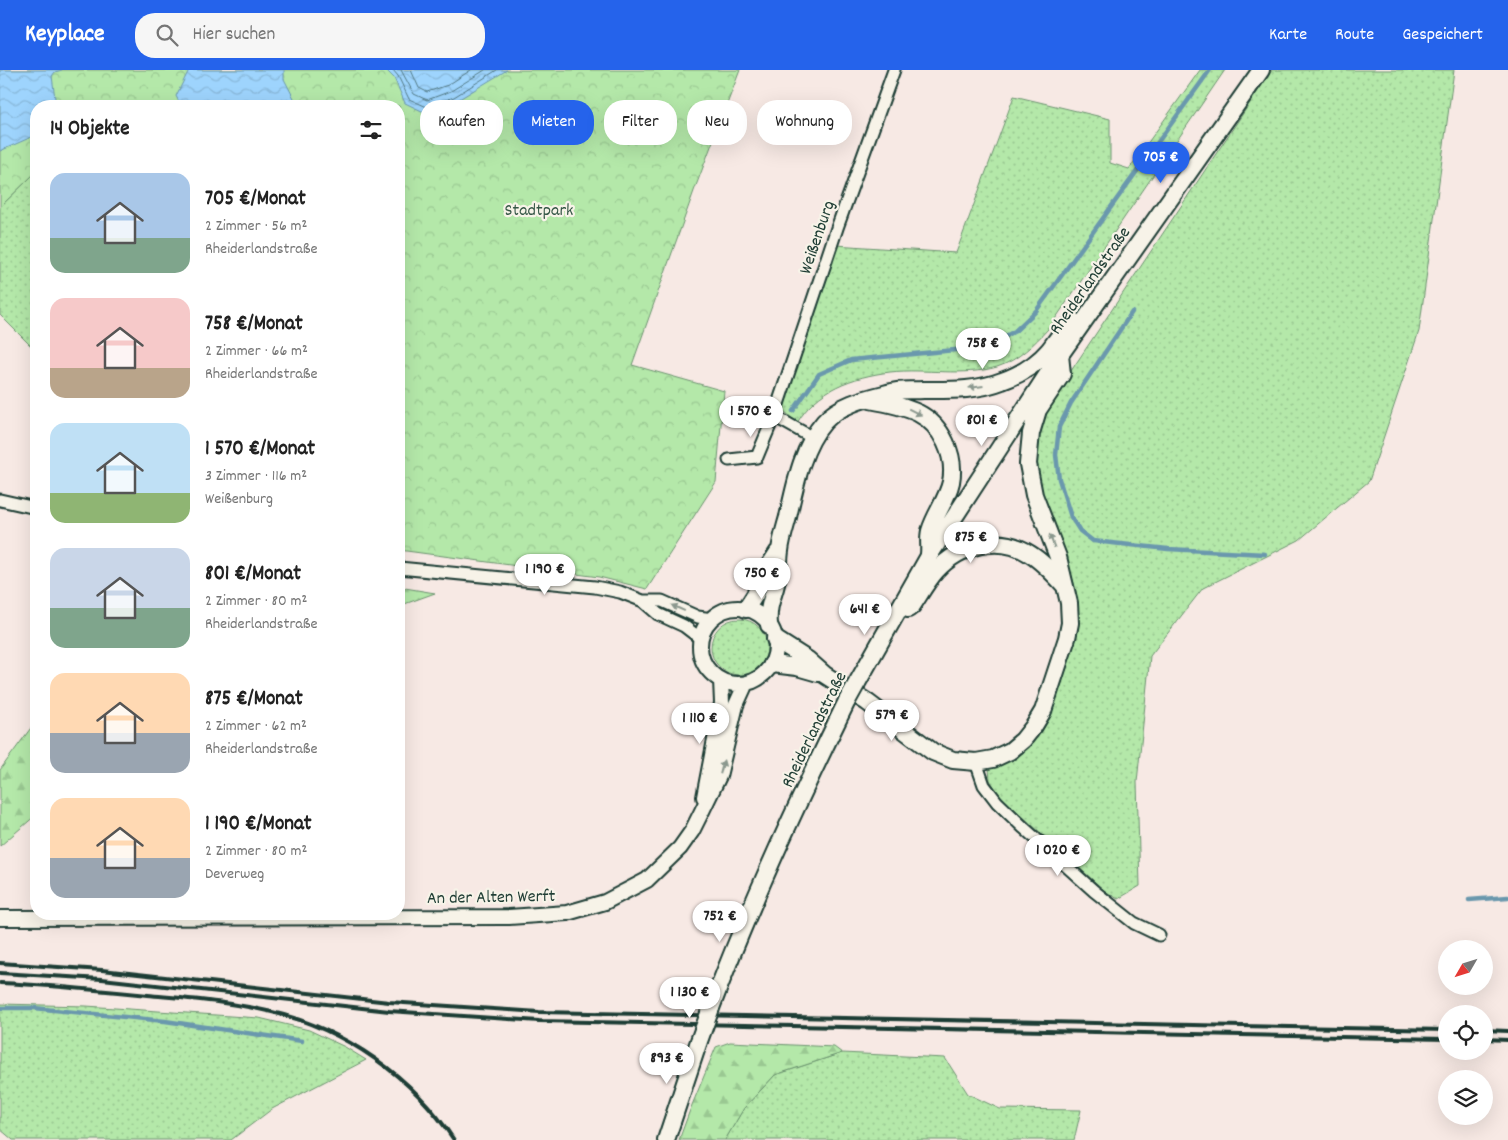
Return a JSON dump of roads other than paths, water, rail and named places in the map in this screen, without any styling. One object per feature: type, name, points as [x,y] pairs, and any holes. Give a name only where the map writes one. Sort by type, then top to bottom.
[{"type":"main road","name":"Rheiderlandstraße","points":[[666,1140],[710,1008],[760,890],[847,701],[893,618],[929,556],[1060,355],[1260,70]]},
{"type":"main road","points":[[1060,355],[1062,374],[1038,410],[1031,433],[1028,464],[1034,495],[1058,556],[1066,587],[1070,623],[1067,638],[1043,710],[1023,740],[1010,751],[993,759],[976,762],[953,760],[933,752],[867,702],[825,675],[772,632],[768,613],[778,575],[780,551],[793,494],[813,438],[835,412],[850,404],[895,391],[980,388],[1002,381],[1037,361],[1068,326],[1088,315]]},
{"type":"main road","points":[[868,399],[904,407],[921,414],[932,424],[945,441],[952,457],[951,481],[943,505],[930,532],[929,556]]},
{"type":"main road","points":[[893,618],[912,606],[936,571],[950,558],[968,548],[983,544],[1011,545],[1030,554],[1066,587]]},
{"type":"main road","points":[[746,610],[755,595],[762,577],[780,551]]},
{"type":"main road","points":[[772,664],[797,666],[825,675]]},
{"type":"street","name":"Weißenburg","points":[[729,460],[757,457],[774,416],[837,228],[894,70]]},
{"type":"street","points":[[774,416],[813,438]]},
{"type":"street","points":[[0,500],[30,507]]},
{"type":"street","points":[[405,569],[595,587],[620,592],[643,601],[658,614],[684,626],[701,639]]},
{"type":"street","points":[[643,601],[662,601],[698,617],[712,619]]},
{"type":"street","points":[[734,609],[746,610],[755,612],[772,632],[776,647],[772,664],[761,676],[746,683],[729,683],[711,673],[704,663],[701,639],[705,628],[712,619],[722,612],[734,609]]},
{"type":"street","name":"An der Alten Werft","points":[[702,811],[722,703],[721,680]]},
{"type":"street","name":"An der Alten Werft","points":[[405,917],[509,917],[567,913],[604,902],[647,880],[680,848],[692,831],[719,776],[736,705],[746,683]]},
{"type":"street","points":[[976,762],[984,785],[1024,828],[1127,918],[1159,935]]},
{"type":"street","name":"An der Alten Werft","points":[[0,918],[30,918]]},
{"type":"water","points":[[0,70],[62,70],[55,72],[52,76],[55,100],[30,100],[30,138],[0,151]]},
{"type":"water","points":[[189,70],[284,70],[284,79],[295,100],[178,100],[176,96]]},
{"type":"water","points":[[386,70],[507,70],[458,100],[420,100],[420,110],[405,103],[394,78]]},
{"type":"waterway","points":[[793,411],[819,374],[851,360],[986,347],[1015,331],[1036,311],[1210,70]]},
{"type":"waterway","points":[[1132,312],[1071,403],[1059,427],[1056,455],[1059,479],[1071,517],[1080,531],[1093,541],[1168,549],[1265,554]]},
{"type":"waterway","points":[[1469,900],[1508,897]]},
{"type":"waterway","points":[[0,1008],[34,1008],[165,1021],[302,1041]]},
{"type":"railway","points":[[0,963],[102,970],[389,1002],[539,1012],[1438,1030]]},
{"type":"railway","points":[[0,973],[102,979],[389,1011],[539,1021],[1438,1039]]},
{"type":"railway","points":[[0,983],[210,1001],[272,1012],[299,1020],[351,1043],[398,1076],[419,1096],[454,1140]]},
{"type":"railway","points":[[1493,1030],[1508,1031]]},
{"type":"railway","points":[[1493,1039],[1508,1040]]},
{"type":"park label","name":"Stadtpark","points":[[539,209]]}]
